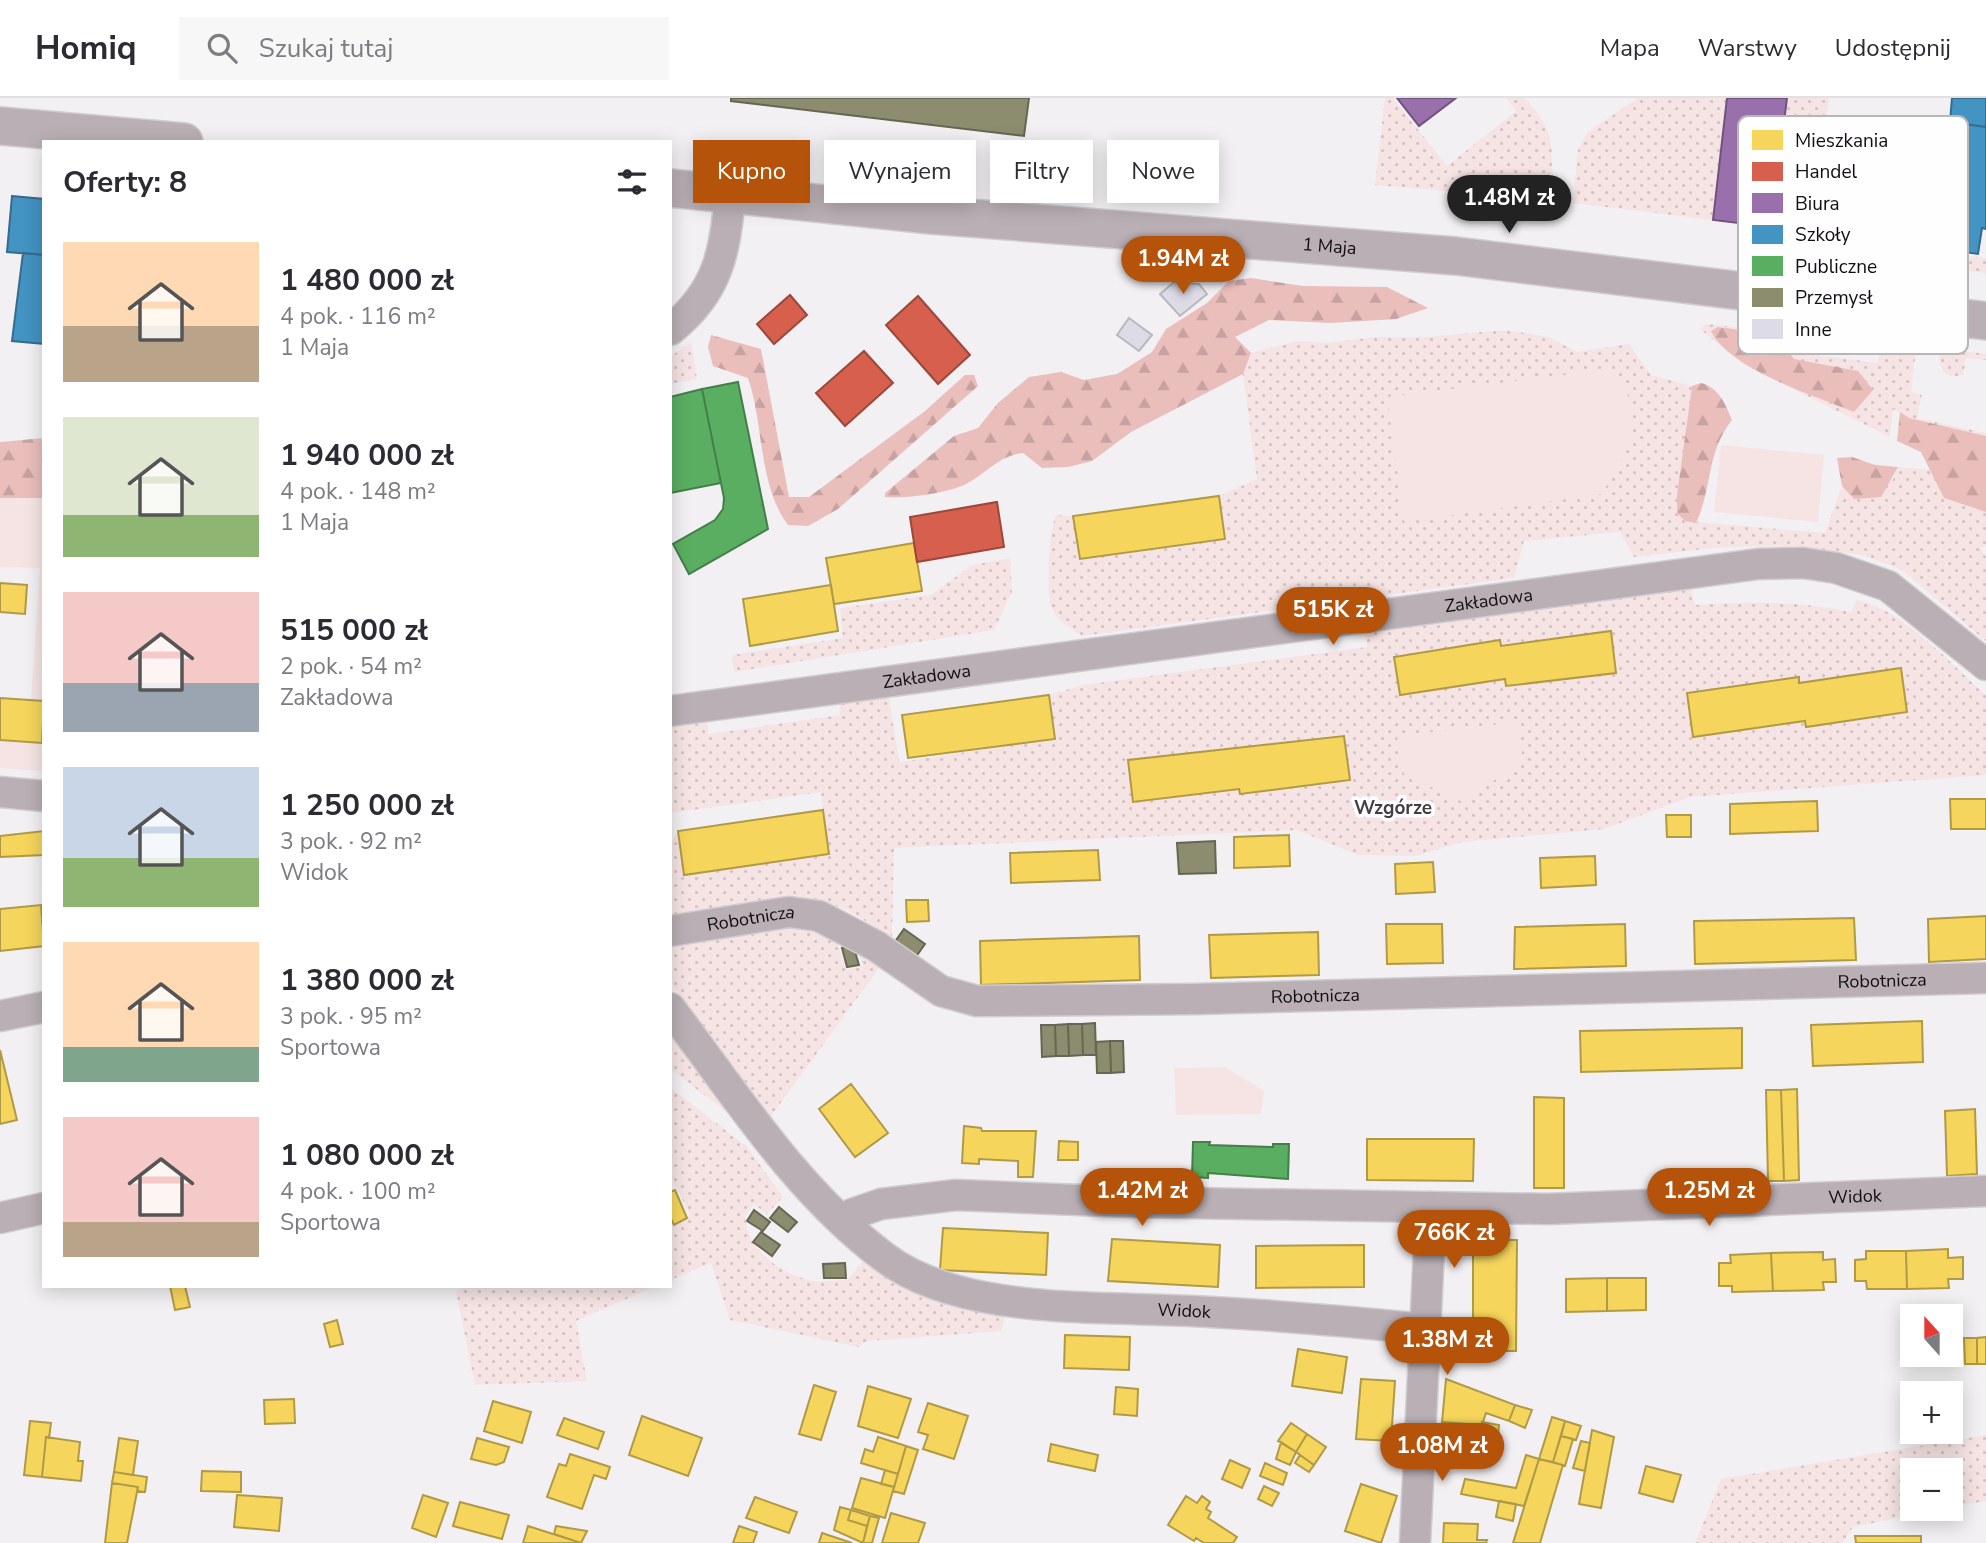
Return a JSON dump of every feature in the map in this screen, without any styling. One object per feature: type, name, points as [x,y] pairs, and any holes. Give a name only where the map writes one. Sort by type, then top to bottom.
[{"type":"street","points":[[0,126],[161,140]]},
{"type":"street","name":"1 Maja","points":[[672,188],[693,191]]},
{"type":"street","points":[[672,328],[697,307],[719,268],[729,203]]},
{"type":"street","name":"1 Maja","points":[[810,203],[957,217],[1456,256],[1738,291]]},
{"type":"street","name":"1 Maja","points":[[1968,319],[1986,321]]},
{"type":"street","name":"Zakładowa","points":[[672,711],[1758,564],[1803,563],[1836,568],[1888,586],[1986,665]]},
{"type":"street","points":[[0,792],[42,796]]},
{"type":"street","name":"Robotnicza","points":[[672,931],[789,912],[819,916],[876,946],[941,991],[976,1001],[1196,999],[1986,978]]},
{"type":"street","points":[[0,1016],[42,1007]]},
{"type":"street","name":"Widok","points":[[672,1011],[792,1170],[884,1258],[913,1275],[967,1294],[1025,1302],[1301,1317],[1425,1329]]},
{"type":"street","name":"Widok","points":[[843,1221],[852,1214],[881,1204],[956,1195],[1130,1202],[1548,1209],[1986,1191]]},
{"type":"street","points":[[0,1218],[42,1208]]},
{"type":"street","points":[[1415,1543],[1431,1208]]},
{"type":"shaded area","points":[[1385,98],[1393,98],[1447,166],[1516,111],[1506,98],[1524,98],[1543,122],[1551,145],[1549,200],[1375,185]]},
{"type":"shaded area","points":[[1638,98],[1727,98],[1713,220],[1573,203],[1578,150],[1588,132]]},
{"type":"shaded area","points":[[1787,98],[1829,98],[1827,116],[1785,116]]},
{"type":"shaded area","points":[[1968,255],[1986,258],[1986,273],[1968,271]]},
{"type":"shaded area","points":[[1706,324],[1738,327],[1738,354],[1809,354],[1878,363],[1879,354],[1915,354],[1911,392],[1922,395],[1917,418],[1986,433],[1986,436],[1909,418],[1893,409],[1890,437],[1744,365],[1700,329]]},
{"type":"shaded area","points":[[1507,330],[1549,337],[1577,352],[1629,344],[1651,375],[1692,386],[1677,495],[1684,521],[1825,533],[1842,486],[1854,499],[1892,481],[1898,467],[1932,470],[1944,498],[1986,512],[1986,546],[1980,548],[1986,557],[1986,641],[1902,570],[1863,555],[1769,546],[1722,547],[1634,557],[1620,532],[1524,541],[1514,578],[1082,636],[1053,611],[1049,598],[1049,574],[1050,546],[1056,515],[1073,516],[1080,559],[1225,539],[1219,496],[1257,479],[1243,374],[1251,353],[1297,341],[1329,343],[1374,337],[1426,337]]},
{"type":"shaded area","points":[[691,342],[697,379],[672,384],[672,356]]},
{"type":"shaded area","points":[[1968,352],[1986,354],[1986,360],[1966,358],[1963,375],[1956,376],[1946,374],[1940,354],[1968,354]]},
{"type":"shaded area","points":[[1612,369],[1631,404],[1632,433],[1628,447],[1602,494],[1404,522],[1387,397]]},
{"type":"shaded area","points":[[1721,445],[1824,455],[1818,522],[1714,512]]},
{"type":"shaded area","points":[[0,498],[42,498],[42,701],[31,700],[40,568],[0,567]]},
{"type":"shaded area","points":[[1010,558],[1012,592],[994,630],[734,672],[732,655],[843,638],[840,608],[931,595],[972,565]]},
{"type":"shaded area","points":[[1690,587],[1695,605],[1773,603],[1851,612],[1857,600],[1874,605],[1908,626],[1986,695],[1986,775],[1690,797],[1604,829],[1462,842],[1417,856],[1358,855],[1297,830],[894,848],[892,939],[847,911],[814,901],[752,904],[672,916],[672,840],[678,831],[684,875],[829,853],[821,792],[672,813],[672,727],[707,723],[709,734],[840,715],[839,699],[888,691],[899,762],[1054,739],[1049,695],[1083,685],[1367,647],[1364,629]],"holes":[[[1610,631],[1616,673],[1506,686],[1505,679],[1400,695],[1395,657],[1499,640],[1501,646]],[[1901,668],[1907,712],[1806,727],[1805,721],[1693,737],[1687,693],[1798,677],[1799,683]],[[1344,736],[1350,779],[1240,794],[1239,789],[1133,801],[1128,760]]]},
{"type":"shaded area","points":[[1518,722],[1523,763],[1460,801],[1404,774],[1397,736]]},
{"type":"shaded area","points":[[0,740],[42,743],[42,771],[0,768]]},
{"type":"shaded area","points":[[795,921],[834,930],[846,970],[863,966],[855,942],[885,960],[771,1116],[672,985],[672,942]]},
{"type":"shaded area","points":[[672,1032],[745,1126],[672,1071]]},
{"type":"shaded area","points":[[1225,1067],[1264,1091],[1261,1114],[1176,1115],[1174,1068]]},
{"type":"shaded area","points":[[672,1089],[747,1147],[783,1197],[767,1214],[754,1204],[745,1216],[751,1239],[775,1265],[808,1280],[828,1281],[848,1279],[867,1257],[899,1283],[935,1301],[1007,1311],[1001,1331],[867,1341],[859,1347],[730,1320],[711,1263],[672,1279],[672,1222],[691,1216],[672,1179]]},
{"type":"shaded area","points":[[464,1288],[651,1288],[576,1321],[587,1381],[475,1385],[456,1291]]},
{"type":"shaded area","points":[[1986,1435],[1986,1501],[1963,1505],[1963,1458],[1900,1458],[1900,1518],[1853,1527],[1842,1543],[1695,1543],[1721,1479],[1932,1444],[1963,1444],[1963,1439]]},
{"type":"green space","points":[[1251,278],[1303,286],[1387,287],[1428,308],[1396,319],[1330,323],[1269,320],[1235,337],[1251,353],[1243,374],[1131,432],[1092,461],[1068,467],[1042,468],[1023,453],[1006,458],[966,484],[949,490],[926,495],[885,497],[885,493],[954,436],[978,428],[998,403],[1029,377],[1061,372],[1084,380],[1117,374],[1152,352],[1166,329],[1207,303],[1229,281]]},
{"type":"green space","points":[[1718,327],[1738,330],[1738,354],[1790,354],[1794,359],[1858,371],[1873,390],[1854,412],[1754,369],[1721,345],[1711,331]]},
{"type":"green space","points":[[711,335],[761,349],[789,497],[809,497],[925,411],[965,375],[974,375],[978,386],[838,509],[808,526],[788,525],[771,492],[748,378],[713,366],[708,347]]},
{"type":"green space","points":[[1701,383],[1717,392],[1732,420],[1718,445],[1696,523],[1685,521],[1677,513],[1677,495],[1692,386]]},
{"type":"green space","points":[[1900,412],[1909,418],[1986,436],[1986,512],[1944,498],[1921,452],[1897,441]]},
{"type":"green space","points":[[42,438],[42,510],[0,512],[0,442]]},
{"type":"green space","points":[[1852,457],[1875,465],[1898,467],[1881,497],[1854,499],[1842,486],[1837,458]]},
{"type":"building: Mieszkania","points":[[1219,496],[1225,539],[1080,559],[1073,516]]},
{"type":"building: Mieszkania","points":[[914,543],[922,591],[834,604],[826,558]]},
{"type":"building: Mieszkania","points":[[0,583],[27,585],[25,614],[0,612]]},
{"type":"building: Mieszkania","points":[[831,585],[838,631],[750,646],[743,599]]},
{"type":"building: Mieszkania","points":[[1611,631],[1616,673],[1506,686],[1505,679],[1400,695],[1394,657],[1500,640],[1501,646]]},
{"type":"building: Mieszkania","points":[[1901,668],[1907,712],[1806,727],[1805,721],[1693,737],[1687,693],[1799,677],[1799,683]]},
{"type":"building: Mieszkania","points":[[1049,695],[1055,739],[908,758],[902,715]]},
{"type":"building: Mieszkania","points":[[0,698],[42,701],[42,743],[0,740]]},
{"type":"building: Mieszkania","points":[[1344,736],[1350,780],[1240,794],[1239,789],[1133,802],[1128,760]]},
{"type":"building: Mieszkania","points":[[1950,799],[1986,799],[1986,829],[1951,829]]},
{"type":"building: Mieszkania","points":[[1817,801],[1818,831],[1730,834],[1730,804]]},
{"type":"building: Mieszkania","points":[[823,810],[829,854],[684,875],[678,831]]},
{"type":"building: Mieszkania","points":[[1666,815],[1691,815],[1691,837],[1667,837]]},
{"type":"building: Mieszkania","points":[[42,831],[42,855],[0,857],[0,836]]},
{"type":"building: Mieszkania","points":[[1289,835],[1290,866],[1234,868],[1234,837]]},
{"type":"building: Mieszkania","points":[[1098,850],[1100,880],[1011,883],[1010,853]]},
{"type":"building: Mieszkania","points":[[1595,856],[1596,885],[1541,888],[1540,858]]},
{"type":"building: Mieszkania","points":[[1433,862],[1435,892],[1396,894],[1395,864]]},
{"type":"building: Mieszkania","points":[[906,900],[928,900],[929,921],[907,922]]},
{"type":"building: Mieszkania","points":[[41,905],[42,946],[0,951],[0,909]]},
{"type":"building: Mieszkania","points":[[1986,916],[1986,959],[1929,962],[1928,919]]},
{"type":"building: Mieszkania","points":[[1854,918],[1856,960],[1695,964],[1694,921]]},
{"type":"building: Mieszkania","points":[[1386,924],[1442,924],[1443,963],[1387,964]]},
{"type":"building: Mieszkania","points":[[1625,924],[1626,966],[1514,969],[1515,927]]},
{"type":"building: Mieszkania","points":[[1318,932],[1319,975],[1211,978],[1209,935]]},
{"type":"building: Mieszkania","points":[[1139,936],[1140,980],[981,985],[980,941]]},
{"type":"building: Mieszkania","points":[[1922,1021],[1923,1062],[1813,1066],[1811,1025]]},
{"type":"building: Mieszkania","points":[[1742,1028],[1742,1068],[1581,1072],[1580,1031]]},
{"type":"building: Mieszkania","points":[[0,1050],[17,1120],[0,1124]]},
{"type":"building: Mieszkania","points":[[851,1084],[888,1133],[855,1157],[819,1109]]},
{"type":"building: Mieszkania","points":[[1797,1089],[1799,1180],[1784,1181],[1781,1090]]},
{"type":"building: Mieszkania","points":[[1766,1090],[1781,1090],[1784,1181],[1768,1181]]},
{"type":"building: Mieszkania","points":[[1534,1097],[1564,1098],[1564,1188],[1534,1188]]},
{"type":"building: Mieszkania","points":[[1975,1109],[1977,1174],[1947,1176],[1945,1111]]},
{"type":"building: Mieszkania","points":[[964,1126],[981,1128],[982,1131],[1036,1131],[1033,1177],[1018,1177],[1018,1161],[979,1159],[979,1164],[962,1163]]},
{"type":"building: Mieszkania","points":[[1367,1139],[1474,1139],[1473,1181],[1367,1180]]},
{"type":"building: Mieszkania","points":[[1059,1141],[1078,1142],[1078,1160],[1058,1160]]},
{"type":"building: Mieszkania","points":[[675,1190],[687,1218],[674,1225],[672,1221],[672,1191]]},
{"type":"building: Mieszkania","points":[[943,1228],[1048,1233],[1046,1275],[940,1270]]},
{"type":"building: Mieszkania","points":[[1112,1239],[1220,1245],[1218,1287],[1108,1281]]},
{"type":"building: Mieszkania","points":[[1473,1240],[1517,1240],[1516,1351],[1473,1351]]},
{"type":"building: Mieszkania","points":[[1364,1245],[1364,1287],[1256,1288],[1256,1246]]},
{"type":"building: Mieszkania","points":[[1948,1249],[1948,1258],[1963,1257],[1963,1279],[1948,1279],[1949,1288],[1907,1289],[1906,1251]]},
{"type":"building: Mieszkania","points":[[1866,1251],[1906,1251],[1907,1289],[1867,1289],[1866,1281],[1855,1281],[1855,1260],[1866,1259]]},
{"type":"building: Mieszkania","points":[[1823,1252],[1823,1260],[1835,1259],[1836,1282],[1823,1282],[1824,1290],[1773,1291],[1771,1253]]},
{"type":"building: Mieszkania","points":[[1771,1253],[1773,1291],[1732,1292],[1732,1286],[1719,1286],[1719,1263],[1731,1263],[1730,1255]]},
{"type":"building: Mieszkania","points":[[1607,1278],[1607,1311],[1566,1312],[1566,1279]]},
{"type":"building: Mieszkania","points":[[1607,1278],[1646,1278],[1646,1310],[1607,1311]]},
{"type":"building: Mieszkania","points":[[170,1288],[185,1288],[190,1307],[175,1310]]},
{"type":"building: Mieszkania","points":[[337,1320],[343,1344],[330,1347],[324,1324]]},
{"type":"building: Mieszkania","points":[[1065,1335],[1130,1337],[1129,1370],[1064,1368]]},
{"type":"building: Mieszkania","points":[[1986,1337],[1986,1364],[1977,1364],[1977,1338]]},
{"type":"building: Mieszkania","points":[[1964,1338],[1977,1338],[1977,1364],[1965,1364]]},
{"type":"building: Mieszkania","points":[[1298,1349],[1347,1357],[1342,1393],[1292,1386]]},
{"type":"building: Mieszkania","points":[[1361,1379],[1395,1381],[1391,1441],[1356,1439]]},
{"type":"building: Mieszkania","points":[[1446,1379],[1515,1405],[1509,1421],[1486,1413],[1482,1425],[1442,1422]]},
{"type":"building: Mieszkania","points":[[814,1385],[836,1392],[821,1440],[799,1434]]},
{"type":"building: Mieszkania","points":[[868,1386],[911,1399],[898,1438],[858,1426]]},
{"type":"building: Mieszkania","points":[[1116,1387],[1138,1389],[1137,1416],[1114,1414]]},
{"type":"building: Mieszkania","points":[[294,1399],[295,1423],[265,1424],[264,1400]]},
{"type":"building: Mieszkania","points":[[493,1401],[531,1412],[522,1443],[484,1431]]},
{"type":"building: Mieszkania","points":[[928,1403],[968,1416],[954,1459],[923,1449],[928,1435],[918,1432]]},
{"type":"building: Mieszkania","points":[[1515,1405],[1532,1410],[1525,1428],[1509,1421]]},
{"type":"building: Mieszkania","points":[[642,1416],[702,1438],[688,1476],[629,1455]]},
{"type":"building: Mieszkania","points":[[1552,1417],[1565,1421],[1553,1462],[1539,1459]]},
{"type":"building: Mieszkania","points":[[564,1418],[604,1432],[598,1449],[557,1435]]},
{"type":"building: Mieszkania","points":[[30,1421],[51,1423],[49,1438],[46,1437],[42,1477],[24,1475]]},
{"type":"building: Mieszkania","points":[[1565,1421],[1581,1426],[1576,1440],[1561,1436]]},
{"type":"building: Mieszkania","points":[[1482,1422],[1499,1425],[1496,1454],[1460,1450],[1463,1424],[1482,1425]]},
{"type":"building: Mieszkania","points":[[1291,1423],[1307,1434],[1296,1452],[1278,1441]]},
{"type":"building: Mieszkania","points":[[1592,1430],[1614,1437],[1601,1508],[1579,1504]]},
{"type":"building: Mieszkania","points":[[1307,1434],[1326,1447],[1314,1465],[1296,1452]]},
{"type":"building: Mieszkania","points":[[1561,1436],[1573,1439],[1565,1466],[1553,1462]]},
{"type":"building: Mieszkania","points":[[46,1437],[80,1442],[78,1461],[83,1461],[81,1481],[42,1477]]},
{"type":"building: Mieszkania","points":[[878,1437],[906,1446],[898,1474],[861,1463],[865,1449],[873,1452]]},
{"type":"building: Mieszkania","points":[[119,1438],[138,1441],[133,1475],[114,1472]]},
{"type":"building: Mieszkania","points":[[477,1438],[509,1447],[504,1462],[496,1465],[471,1459]]},
{"type":"building: Mieszkania","points":[[1581,1441],[1590,1443],[1585,1471],[1573,1468]]},
{"type":"building: Mieszkania","points":[[1281,1442],[1296,1452],[1290,1465],[1276,1459]]},
{"type":"building: Mieszkania","points":[[1051,1444],[1098,1455],[1095,1471],[1048,1461]]},
{"type":"building: Mieszkania","points":[[906,1446],[918,1450],[904,1494],[893,1491]]},
{"type":"building: Mieszkania","points":[[570,1454],[610,1467],[606,1479],[594,1475],[582,1509],[547,1497],[559,1464],[566,1466]]},
{"type":"building: Mieszkania","points":[[1300,1455],[1314,1465],[1309,1472],[1295,1463]]},
{"type":"building: Mieszkania","points":[[1526,1455],[1539,1459],[1524,1506],[1461,1494],[1465,1479],[1516,1488]]},
{"type":"building: Mieszkania","points":[[1539,1459],[1563,1465],[1540,1543],[1513,1543]]},
{"type":"building: Mieszkania","points":[[1230,1460],[1250,1469],[1242,1488],[1222,1479]]},
{"type":"building: Mieszkania","points":[[1265,1463],[1287,1473],[1283,1485],[1260,1476]]},
{"type":"building: Mieszkania","points":[[1646,1466],[1681,1475],[1673,1502],[1639,1493]]},
{"type":"building: Mieszkania","points":[[885,1470],[898,1474],[894,1487],[881,1484]]},
{"type":"building: Mieszkania","points":[[202,1471],[241,1472],[241,1492],[201,1491]]},
{"type":"building: Mieszkania","points":[[114,1472],[147,1477],[145,1492],[137,1491],[138,1487],[112,1483]]},
{"type":"building: Mieszkania","points":[[861,1478],[894,1487],[885,1518],[852,1508]]},
{"type":"building: Mieszkania","points":[[112,1483],[138,1487],[127,1543],[105,1543]]},
{"type":"building: Mieszkania","points":[[1361,1484],[1397,1496],[1381,1543],[1345,1531]]},
{"type":"building: Mieszkania","points":[[1264,1486],[1279,1493],[1272,1506],[1258,1499]]},
{"type":"building: Mieszkania","points":[[237,1495],[282,1498],[279,1531],[234,1527]]},
{"type":"building: Mieszkania","points":[[423,1495],[448,1503],[436,1537],[412,1528]]},
{"type":"building: Mieszkania","points":[[1186,1496],[1197,1503],[1202,1496],[1210,1502],[1206,1509],[1211,1512],[1208,1518],[1237,1537],[1233,1543],[1204,1543],[1196,1538],[1194,1541],[1168,1525]]},
{"type":"building: Mieszkania","points":[[755,1497],[797,1512],[789,1533],[746,1518]]},
{"type":"building: Mieszkania","points":[[1499,1501],[1516,1504],[1513,1521],[1496,1517]]},
{"type":"building: Mieszkania","points":[[460,1502],[509,1515],[502,1539],[453,1526]]},
{"type":"building: Mieszkania","points":[[840,1507],[851,1510],[848,1520],[867,1526],[863,1543],[834,1530]]},
{"type":"building: Mieszkania","points":[[851,1510],[870,1516],[867,1526],[848,1520]]},
{"type":"building: Mieszkania","points":[[891,1513],[925,1523],[918,1543],[882,1543]]},
{"type":"building: Mieszkania","points":[[870,1516],[879,1518],[872,1543],[863,1543]]},
{"type":"building: Mieszkania","points":[[1444,1523],[1478,1524],[1477,1540],[1487,1540],[1486,1543],[1443,1543]]},
{"type":"building: Mieszkania","points":[[528,1526],[581,1543],[523,1543]]},
{"type":"building: Mieszkania","points":[[556,1526],[587,1531],[581,1543],[554,1534]]},
{"type":"building: Mieszkania","points":[[739,1526],[757,1532],[753,1543],[733,1543]]},
{"type":"building: Mieszkania","points":[[822,1533],[852,1543],[819,1543]]},
{"type":"building: Mieszkania","points":[[1855,1536],[1921,1536],[1921,1543],[1856,1543]]},
{"type":"building: Handel","points":[[790,295],[807,315],[774,344],[757,324]]},
{"type":"building: Handel","points":[[918,296],[970,355],[938,384],[886,325]]},
{"type":"building: Handel","points":[[864,351],[893,383],[845,426],[816,393]]},
{"type":"building: Handel","points":[[997,502],[1004,547],[917,562],[910,517]]},
{"type":"building: Biura","points":[[1397,98],[1456,98],[1419,126]]},
{"type":"building: Biura","points":[[1727,98],[1787,98],[1785,116],[1738,116],[1738,223],[1713,220]]},
{"type":"building: Szkoły","points":[[1952,98],[1986,98],[1986,127],[1968,124],[1968,116],[1950,116]]},
{"type":"building: Szkoły","points":[[1968,124],[1986,127],[1986,229],[1982,228],[1978,254],[1968,253]]},
{"type":"building: Szkoły","points":[[12,196],[42,199],[42,255],[7,252]]},
{"type":"building: Szkoły","points":[[23,253],[42,255],[42,344],[12,341]]},
{"type":"building: Publiczne","points":[[738,382],[768,529],[689,574],[673,544],[715,520],[723,509],[724,498],[702,389]]},
{"type":"building: Publiczne","points":[[702,389],[721,483],[672,493],[672,396]]},
{"type":"building: Publiczne","points":[[1193,1142],[1273,1147],[1273,1144],[1289,1144],[1288,1179],[1208,1173],[1208,1178],[1192,1177]]},
{"type":"building: Przemysł","points":[[731,98],[1029,98],[1024,136],[731,101]]},
{"type":"building: Przemysł","points":[[1215,841],[1216,873],[1179,874],[1177,843]]},
{"type":"building: Przemysł","points":[[904,929],[925,944],[915,958],[894,943]]},
{"type":"building: Przemysł","points":[[853,945],[859,965],[847,967],[842,948]]},
{"type":"building: Przemysł","points":[[1095,1023],[1096,1055],[1083,1055],[1082,1024]]},
{"type":"building: Przemysł","points":[[1068,1024],[1082,1024],[1083,1055],[1069,1056]]},
{"type":"building: Przemysł","points":[[1068,1024],[1069,1056],[1056,1056],[1055,1025]]},
{"type":"building: Przemysł","points":[[1041,1025],[1055,1025],[1056,1056],[1042,1057]]},
{"type":"building: Przemysł","points":[[1110,1041],[1123,1041],[1124,1072],[1111,1073]]},
{"type":"building: Przemysł","points":[[1110,1041],[1111,1073],[1097,1073],[1096,1042]]},
{"type":"building: Przemysł","points":[[779,1207],[797,1222],[788,1232],[770,1218]]},
{"type":"building: Przemysł","points":[[754,1210],[770,1222],[763,1231],[747,1221]]},
{"type":"building: Przemysł","points":[[761,1232],[780,1245],[772,1256],[753,1242]]},
{"type":"building: Przemysł","points":[[845,1263],[846,1278],[824,1278],[823,1264]]},
{"type":"building: Inne","points":[[1174,282],[1199,284],[1207,294],[1180,316],[1160,294]]},
{"type":"building: Inne","points":[[1129,318],[1152,335],[1139,351],[1117,335]]},
{"type":"district","name":"Wzgórze","points":[[1393,808]]}]
